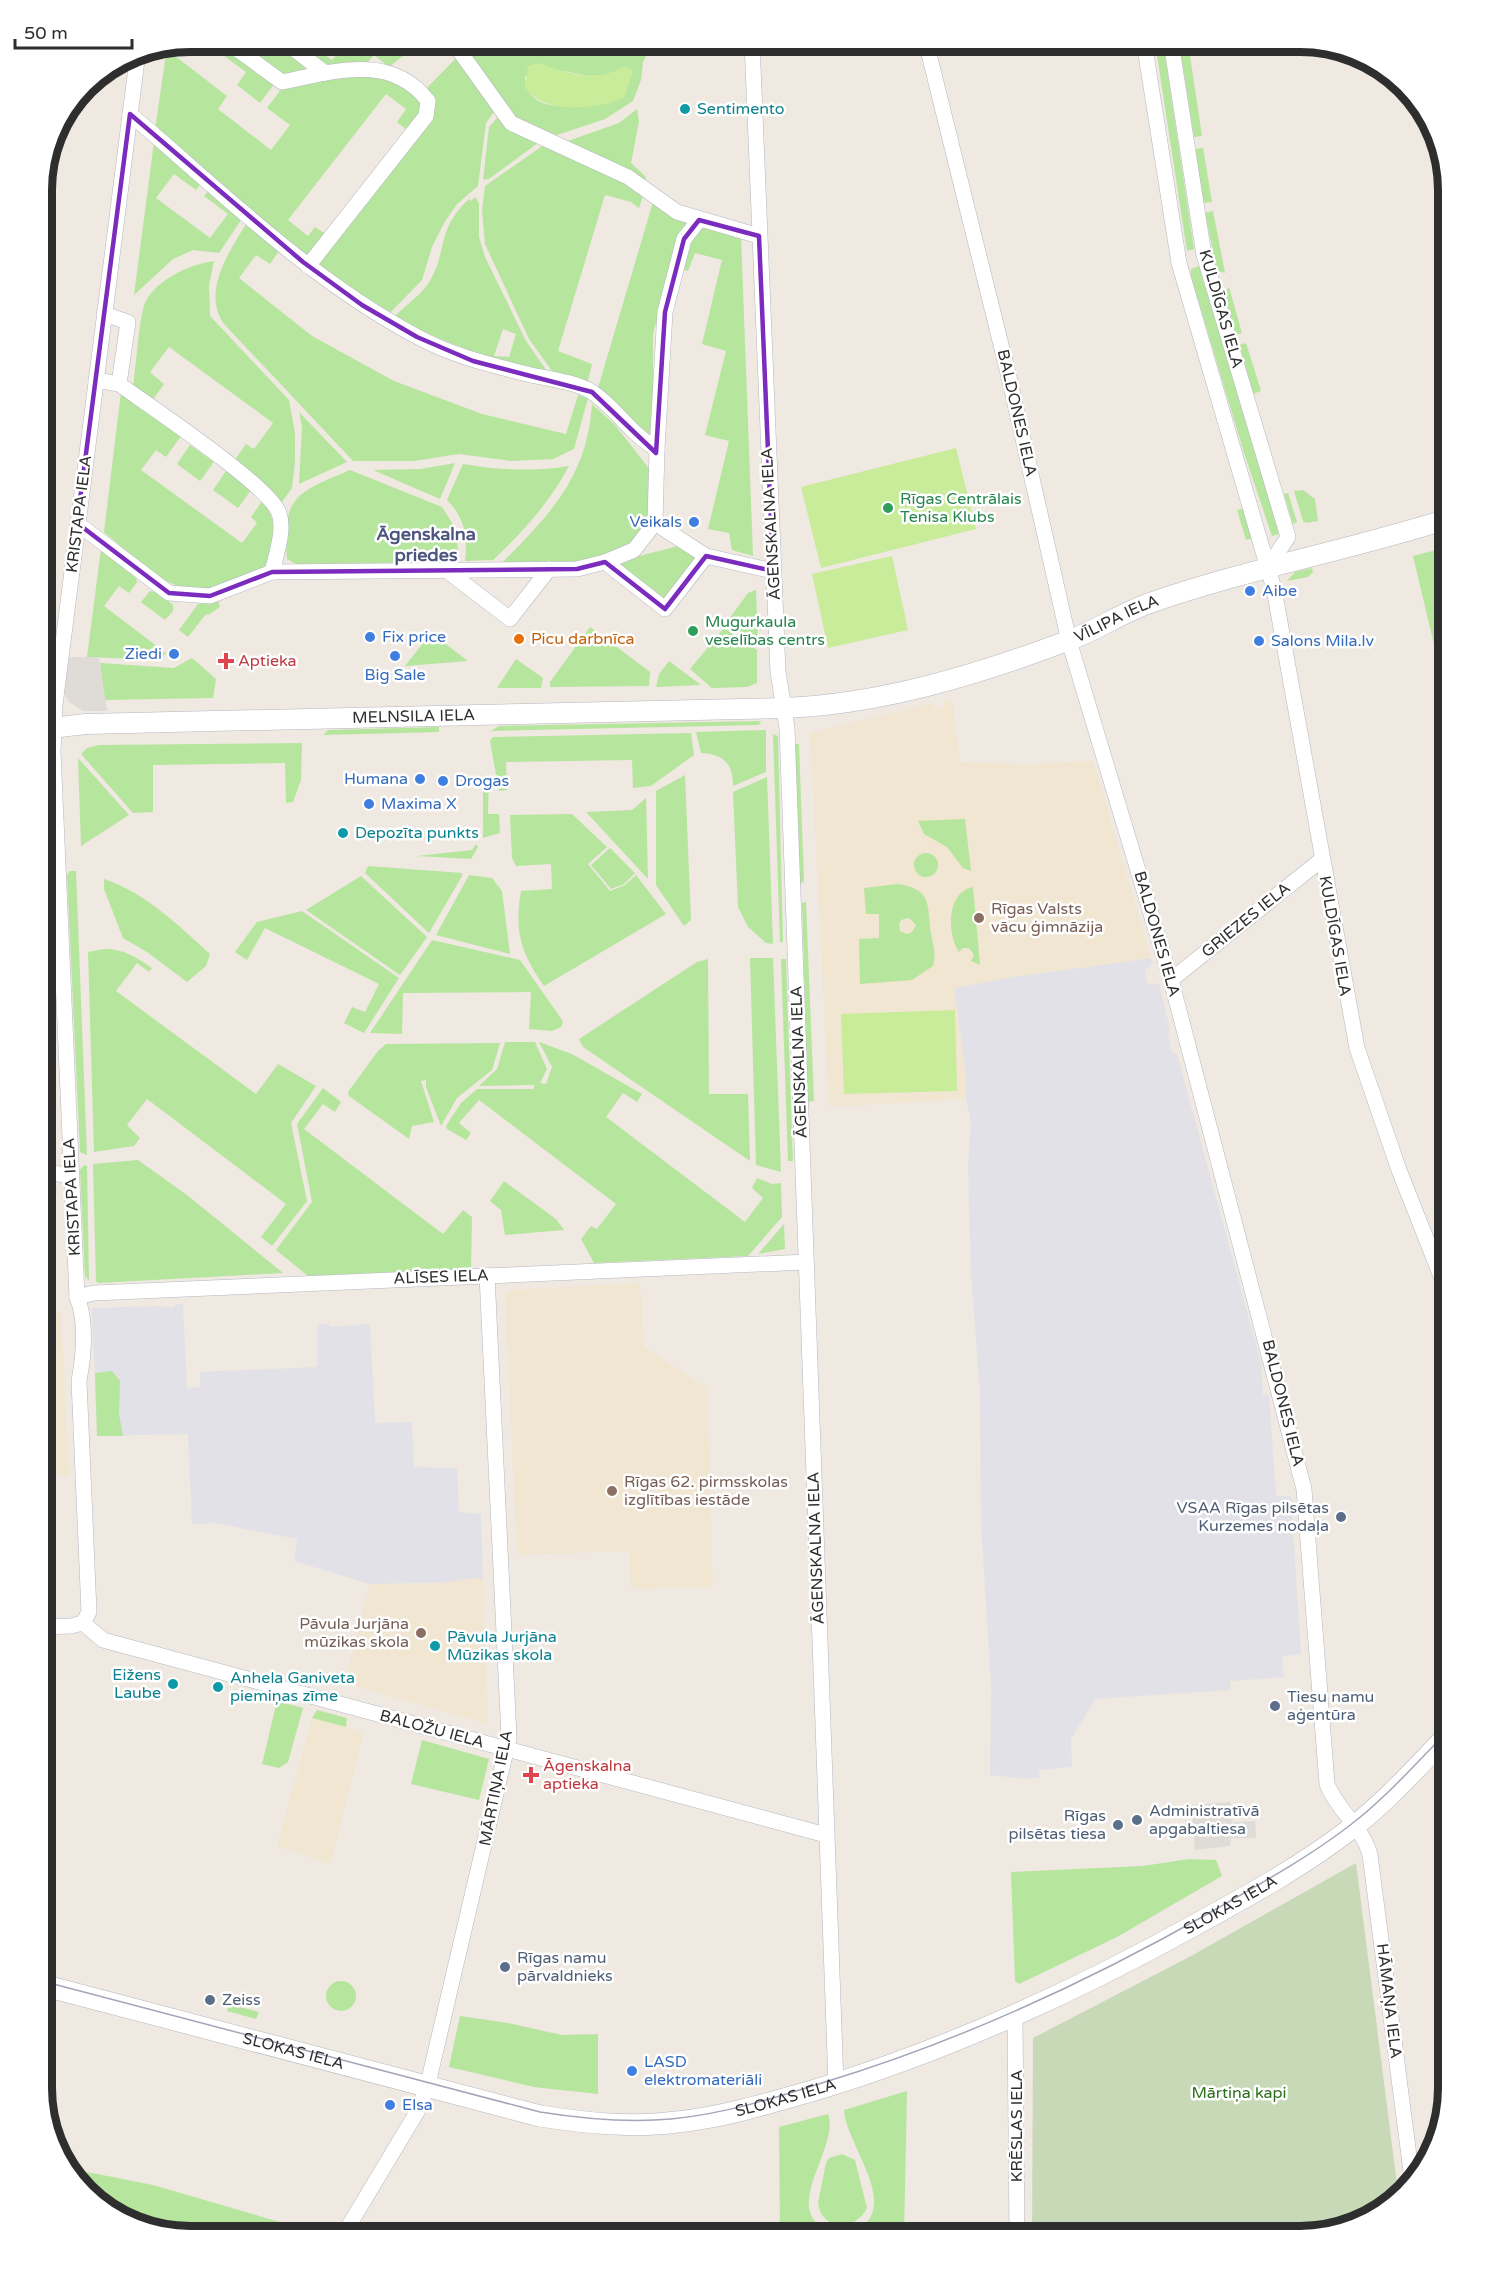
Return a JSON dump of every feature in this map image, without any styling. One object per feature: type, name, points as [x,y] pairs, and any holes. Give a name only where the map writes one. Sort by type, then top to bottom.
[{"type":"main road","name":"SLOKAS IELA","points":[[52,1988],[540,2116],[597,2123],[642,2125],[702,2119],[740,2111],[836,2084],[921,2055],[1015,2016],[1107,1972],[1301,1864],[1354,1827],[1438,1746]]},
{"type":"street","points":[[242,53],[282,82],[325,73],[376,68],[403,79],[418,89],[430,107],[426,116],[308,267]]},
{"type":"street","points":[[299,53],[325,73]]},
{"type":"street","points":[[460,53],[499,110],[511,123],[628,177],[677,212],[759,236]]},
{"type":"street","name":"ĀGENSKALNA IELA","points":[[752,53],[773,571],[778,672],[784,708],[836,2084]]},
{"type":"street","name":"BALDONES IELA","points":[[929,53],[1009,377],[1069,641],[1171,980],[1304,1488],[1327,1784],[1336,1804],[1354,1827]]},
{"type":"street","name":"KULDĪGAS IELA","points":[[1146,53],[1179,263],[1269,566],[1357,1048],[1438,1268]]},
{"type":"street","name":"KULDĪGAS IELA","points":[[1173,53],[1204,255],[1288,537],[1269,566]]},
{"type":"street","name":"KRISTAPA IELA","points":[[53,695],[136,64]]},
{"type":"street","points":[[130,114],[308,267],[362,305],[417,337],[473,361],[573,385],[592,392],[646,443],[657,449]]},
{"type":"street","points":[[77,524],[169,593],[210,596],[272,572],[578,569],[605,562],[634,550],[655,523],[665,312],[684,239],[699,220]]},
{"type":"street","points":[[1179,263],[1204,255]]},
{"type":"street","points":[[104,314],[128,322],[119,384]]},
{"type":"street","points":[[96,380],[119,384],[258,486],[279,512],[280,536],[272,572]]},
{"type":"street","name":"VĪLIPA IELA","points":[[784,708],[858,702],[986,669],[1069,641],[1147,604],[1269,566],[1438,522]]},
{"type":"street","points":[[655,523],[706,556],[773,571]]},
{"type":"street","points":[[605,562],[665,609],[706,556]]},
{"type":"street","points":[[446,570],[510,619],[549,569]]},
{"type":"street","name":"MELNSILA IELA","points":[[53,728],[86,724],[784,708]]},
{"type":"street","name":"KRISTAPA IELA","points":[[53,823],[77,1297],[82,1310],[83,1361],[79,1381],[89,1612],[83,1623]]},
{"type":"street","name":"GRIEZES IELA","points":[[1171,980],[1321,860]]},
{"type":"street","points":[[52,1173],[70,1176]]},
{"type":"street","name":"ALĪSES IELA","points":[[77,1297],[94,1293],[806,1262]]},
{"type":"street","name":"MĀRTIŅA IELA","points":[[349,2226],[417,2112],[428,2088],[507,1749],[510,1728],[487,1275]]},
{"type":"street","points":[[52,1627],[83,1623]]},
{"type":"street","name":"BALOŽU IELA","points":[[83,1623],[103,1640],[826,1835]]},
{"type":"street","name":"HĀMAŅA IELA","points":[[1354,1827],[1367,1845],[1370,1855],[1411,2169]]},
{"type":"street","name":"KRĒSLAS IELA","points":[[1015,2016],[1017,2226]]},
{"type":"highlighted area","points":[[130,114],[303,262],[362,305],[417,337],[473,361],[592,392],[656,453],[665,312],[684,239],[699,220],[759,236],[773,571],[706,556],[665,609],[605,562],[577,569],[272,572],[210,596],[169,593],[77,523]]},
{"type":"shaded area","points":[[66,657],[99,657],[107,711],[83,711],[69,702],[64,693]]},
{"type":"shaded area","name":"Rīgas Valsts vācu ģimnāzija","points":[[952,699],[960,762],[1028,764],[1093,761],[1151,958],[1012,977],[954,988],[965,1069],[966,1099],[829,1107],[810,733],[933,703],[935,710],[940,709],[944,708],[943,701]]},
{"type":"shaded area","points":[[1151,958],[1153,962],[1145,971],[1147,983],[1159,984],[1170,1029],[1168,1035],[1172,1053],[1177,1054],[1261,1363],[1263,1395],[1269,1395],[1276,1496],[1291,1496],[1301,1654],[1282,1656],[1284,1677],[1230,1681],[1230,1690],[1095,1699],[1071,1739],[1072,1767],[1039,1770],[1040,1777],[1028,1779],[990,1775],[991,1686],[981,1523],[980,1392],[971,1275],[968,1167],[971,1121],[966,1099],[965,1069],[954,988],[1012,977]]},
{"type":"shaded area","name":"Rīgas 62. pirmsskolas izglītības iestāde","points":[[640,1283],[644,1347],[707,1388],[713,1587],[631,1589],[629,1551],[517,1555],[505,1295],[510,1290]]},
{"type":"shaded area","points":[[177,1304],[183,1304],[187,1388],[200,1387],[200,1372],[317,1367],[317,1325],[328,1324],[331,1327],[370,1324],[375,1423],[412,1422],[414,1467],[457,1468],[459,1512],[481,1514],[483,1579],[442,1583],[370,1584],[294,1561],[297,1539],[215,1523],[192,1524],[188,1434],[97,1436],[92,1308],[157,1306],[173,1308]]},
{"type":"shaded area","points":[[61,1312],[69,1475],[52,1476],[52,1313]]},
{"type":"shaded area","name":"Pāvula Jurjāna mūzikas skola","points":[[483,1579],[488,1724],[345,1683],[370,1584],[442,1583]]},
{"type":"shaded area","points":[[312,1718],[364,1732],[330,1864],[277,1846]]},
{"type":"shaded area","points":[[1230,1802],[1232,1822],[1255,1821],[1256,1838],[1231,1838],[1230,1846],[1195,1850],[1191,1805]]},
{"type":"green space","points":[[226,53],[234,53],[275,83],[260,103],[237,85],[246,72],[224,56]]},
{"type":"green space","points":[[247,53],[292,53],[312,69],[281,79]]},
{"type":"green space","points":[[309,53],[322,53],[332,60],[337,53],[407,53],[389,67],[374,55],[367,63],[334,66]]},
{"type":"green space","points":[[468,53],[648,53],[633,101],[605,119],[554,136],[511,116]],"holes":[[[626,66],[609,103],[556,106],[534,98],[527,89],[525,76],[558,70],[594,77],[615,72]]]},
{"type":"green space","points":[[1157,53],[1165,53],[1194,249],[1187,251]]},
{"type":"green space","points":[[1181,53],[1190,53],[1202,136],[1194,137]]},
{"type":"green space","points":[[177,54],[175,56],[227,96],[218,109],[271,150],[290,125],[267,108],[282,88],[366,74],[406,86],[424,108],[408,131],[397,122],[406,109],[386,94],[288,220],[308,236],[315,227],[327,235],[307,261],[155,130],[166,55]]},
{"type":"green space","points":[[456,58],[494,112],[486,123],[478,186],[457,204],[444,223],[432,247],[422,280],[388,315],[312,265],[424,126],[424,91]]},
{"type":"green space","points":[[539,63],[582,75],[604,74],[626,66],[633,71],[624,98],[585,107],[557,106],[545,103],[525,87],[528,66]]},
{"type":"green space","points":[[637,109],[639,121],[631,163],[646,177],[645,185],[565,142],[619,123]]},
{"type":"green space","points":[[498,117],[542,140],[489,179],[483,180],[489,127]]},
{"type":"green space","points":[[154,142],[202,182],[196,190],[174,174],[156,198],[210,238],[228,214],[204,196],[210,189],[243,217],[219,253],[193,250],[173,259],[134,295]]},
{"type":"green space","points":[[545,144],[644,193],[639,208],[631,202],[605,195],[558,351],[592,364],[587,385],[555,375],[529,339],[485,244],[482,210],[485,186]]},
{"type":"green space","points":[[1203,148],[1212,202],[1203,203],[1195,149]]},
{"type":"green space","points":[[475,197],[479,203],[479,237],[485,257],[526,341],[549,374],[470,350],[394,317],[427,286],[435,270],[452,220],[469,199],[471,201]],"holes":[[[503,329],[516,334],[509,357],[494,356]]]},
{"type":"green space","points":[[653,202],[692,221],[680,238],[653,334],[653,438],[598,388]]},
{"type":"green space","points":[[1213,211],[1225,273],[1217,271],[1205,213]]},
{"type":"green space","points":[[248,221],[281,248],[270,264],[256,255],[239,278],[312,336],[394,381],[482,414],[566,434],[578,395],[588,398],[574,449],[553,459],[511,461],[459,454],[414,461],[353,461],[224,324],[218,311],[216,298],[221,271]]},
{"type":"green space","points":[[702,224],[741,236],[753,556],[732,550],[729,533],[708,529],[729,441],[705,435],[726,351],[702,344],[722,260],[695,253],[688,271],[678,269],[688,239]]},
{"type":"green space","points":[[214,261],[209,285],[210,316],[289,400],[295,433],[295,462],[292,488],[279,506],[234,461],[246,444],[254,449],[273,423],[169,347],[150,372],[164,384],[152,401],[133,386],[141,320],[150,294],[175,274],[195,265]]},
{"type":"green space","points":[[1199,266],[1280,534],[1272,536],[1244,453],[1191,276],[1191,269]]},
{"type":"green space","points":[[1229,287],[1242,333],[1235,335],[1222,295]]},
{"type":"green space","points":[[1246,343],[1261,391],[1253,394],[1239,345]]},
{"type":"green space","points":[[121,392],[181,436],[166,457],[156,450],[141,470],[242,543],[257,523],[251,517],[263,500],[272,519],[275,535],[272,552],[263,571],[228,584],[209,588],[179,587],[145,567],[104,532]]},
{"type":"green space","points":[[592,404],[615,425],[651,471],[649,519],[631,543],[601,558],[553,564],[503,562],[551,510],[564,492],[583,453]]},
{"type":"green space","points":[[299,412],[347,462],[299,484],[302,428]]},
{"type":"green space","points":[[190,445],[214,462],[200,481],[177,464]]},
{"type":"green space","name":"Rīgas Centrālais Tenisa Klubs","points":[[956,448],[976,529],[821,568],[801,487]]},
{"type":"green space","points":[[455,463],[440,499],[373,470],[420,469]]},
{"type":"green space","points":[[463,464],[516,469],[569,466],[535,516],[493,560],[465,561],[464,528],[458,514],[447,500]]},
{"type":"green space","points":[[350,470],[442,507],[456,529],[459,562],[296,564],[287,559],[287,522],[290,509],[296,500],[317,485]]},
{"type":"green space","points":[[226,471],[251,490],[238,508],[213,490]]},
{"type":"green space","points":[[1303,490],[1315,499],[1318,521],[1306,523],[1303,521],[1294,491]]},
{"type":"green space","points":[[1288,493],[1297,522],[1293,524],[1284,494]]},
{"type":"green space","points":[[1245,508],[1254,538],[1246,540],[1237,510]]},
{"type":"green space","points":[[678,546],[701,557],[663,606],[609,564]]},
{"type":"green space","points":[[101,549],[136,577],[137,582],[129,593],[119,586],[104,606],[166,653],[160,660],[87,657]]},
{"type":"green space","points":[[1438,550],[1438,661],[1413,556]]},
{"type":"green space","points":[[892,556],[908,630],[828,648],[812,574]]},
{"type":"green space","points":[[1312,568],[1313,572],[1308,577],[1287,581],[1295,572]]},
{"type":"green space","points":[[756,590],[758,646],[726,623],[748,593]]},
{"type":"green space","points":[[150,591],[160,593],[173,605],[173,611],[165,620],[141,602]]},
{"type":"green space","points":[[218,601],[220,607],[206,614],[188,637],[179,630],[198,604]]},
{"type":"green space","points":[[590,627],[650,672],[649,686],[550,687],[550,682]]},
{"type":"green space","points":[[724,628],[757,650],[757,683],[747,687],[712,688],[690,669]]},
{"type":"green space","points":[[431,633],[468,661],[405,666]]},
{"type":"green space","points":[[192,658],[216,679],[213,698],[104,700],[100,663],[174,668]]},
{"type":"green space","points":[[516,659],[543,678],[541,688],[497,688]]},
{"type":"green space","points":[[669,661],[701,685],[656,687],[659,674]]},
{"type":"green space","points":[[761,721],[759,725],[491,731],[499,726]]},
{"type":"green space","points":[[439,727],[439,732],[323,735],[328,730]]},
{"type":"green space","points":[[766,730],[766,772],[733,786],[729,766],[716,755],[701,753],[696,732]]},
{"type":"green space","points":[[691,733],[694,755],[651,786],[633,788],[632,760],[506,762],[507,790],[499,791],[490,741],[493,737]]},
{"type":"green space","points":[[773,734],[778,736],[783,942],[780,942]]},
{"type":"green space","points":[[302,743],[301,780],[293,802],[286,803],[285,763],[153,765],[153,812],[133,813],[81,754],[87,748],[99,745]]},
{"type":"green space","points":[[795,744],[799,744],[804,881],[800,884]]},
{"type":"green space","points":[[78,758],[129,815],[81,846]]},
{"type":"green space","points":[[685,775],[691,920],[684,926],[656,885],[656,791]]},
{"type":"green space","points":[[767,777],[773,944],[766,943],[748,927],[738,907],[733,792]]},
{"type":"green space","points":[[483,780],[489,780],[488,814],[499,814],[500,833],[483,838]]},
{"type":"green space","points":[[646,798],[648,879],[586,812],[632,810]]},
{"type":"green space","points":[[572,814],[607,847],[588,864],[610,891],[625,885],[636,875],[666,914],[544,986],[525,952],[518,918],[521,891],[552,889],[551,864],[516,866],[512,858],[510,815]]},
{"type":"green space","points":[[965,819],[971,871],[963,868],[947,847],[924,834],[918,821]]},
{"type":"green space","points":[[476,844],[478,847],[471,859],[417,856],[472,850]]},
{"type":"green space","points":[[610,848],[635,873],[624,884],[611,889],[591,865]]},
{"type":"green space","points":[[926,853],[931,854],[937,860],[937,870],[931,876],[926,877],[921,876],[915,870],[914,865],[915,860],[921,854]]},
{"type":"green space","points":[[368,866],[462,873],[462,876],[429,933],[365,873]]},
{"type":"green space","points":[[70,871],[76,871],[87,1155],[80,1152],[67,875]]},
{"type":"green space","points":[[469,875],[492,878],[502,891],[510,954],[436,935]]},
{"type":"green space","points":[[361,876],[427,937],[400,975],[306,910]]},
{"type":"green space","points":[[104,879],[148,901],[173,921],[210,954],[206,966],[187,982],[147,952],[123,938],[104,889]]},
{"type":"green space","points":[[898,884],[916,889],[921,893],[929,910],[934,951],[933,966],[912,980],[860,984],[859,939],[879,938],[879,914],[866,914],[864,888]],"holes":[[[909,918],[916,925],[912,932],[907,934],[900,931],[901,920]]]},
{"type":"green space","points":[[973,887],[980,965],[971,961],[974,955],[969,948],[963,948],[959,952],[952,935],[951,925],[951,915],[958,897],[964,890]]},
{"type":"green space","points":[[806,902],[814,1101],[808,1102],[802,903]]},
{"type":"green space","points":[[302,911],[399,978],[364,1033],[344,1023],[352,1007],[365,1012],[379,984],[265,928],[247,960],[235,952],[257,922]]},
{"type":"green space","points":[[432,940],[520,960],[560,1017],[563,1022],[561,1027],[552,1031],[529,1029],[531,992],[403,993],[402,1034],[370,1033]]},
{"type":"green space","points":[[104,949],[130,954],[152,968],[149,972],[137,963],[116,991],[256,1094],[278,1064],[316,1086],[291,1123],[307,1201],[272,1246],[261,1237],[286,1204],[147,1099],[127,1125],[140,1138],[134,1146],[94,1152],[88,952]]},
{"type":"green space","points":[[750,958],[773,958],[781,1172],[756,1165]]},
{"type":"green space","points":[[708,959],[709,1094],[748,1094],[750,1161],[583,1047],[579,1039],[697,962]]},
{"type":"green space","points":[[781,959],[786,959],[793,1161],[788,1161]]},
{"type":"green space","points":[[955,1010],[957,1091],[844,1094],[841,1014]]},
{"type":"green space","points":[[505,1042],[535,1042],[547,1069],[540,1083],[546,1084],[552,1067],[539,1042],[572,1054],[642,1094],[637,1102],[623,1093],[606,1117],[745,1222],[763,1198],[752,1188],[757,1178],[772,1184],[781,1183],[782,1217],[748,1256],[594,1263],[581,1239],[591,1226],[597,1229],[616,1204],[479,1100],[459,1123],[471,1133],[466,1140],[447,1129],[446,1126],[461,1103],[477,1089],[534,1089],[534,1085],[479,1086],[497,1069]]},
{"type":"green space","points":[[500,1043],[492,1070],[457,1098],[441,1126],[426,1087],[426,1080],[421,1081],[434,1122],[412,1126],[409,1139],[349,1096],[348,1092],[378,1051],[386,1044]]},
{"type":"green space","points":[[323,1088],[341,1102],[335,1112],[323,1104],[304,1129],[443,1234],[463,1210],[472,1217],[471,1269],[308,1276],[276,1250],[312,1202],[297,1124]]},
{"type":"green space","points":[[138,1160],[187,1195],[283,1273],[98,1283],[96,1281],[93,1164]]},
{"type":"green space","points":[[87,1165],[89,1281],[85,1276],[80,1170]]},
{"type":"green space","points":[[504,1181],[556,1219],[564,1230],[505,1235],[501,1210],[490,1201]]},
{"type":"green space","points":[[784,1224],[785,1249],[758,1254]]},
{"type":"green space","points":[[112,1371],[120,1381],[119,1414],[123,1436],[97,1436],[95,1373]]},
{"type":"green space","points":[[277,1701],[303,1708],[288,1762],[279,1768],[262,1764]]},
{"type":"green space","points":[[317,1710],[347,1718],[346,1727],[312,1718]]},
{"type":"green space","points":[[422,1740],[489,1759],[479,1800],[411,1784]]},
{"type":"green space","points":[[1189,1859],[1216,1860],[1222,1876],[1117,1937],[1019,1984],[1015,1981],[1011,1872],[1143,1866]]},
{"type":"green space","name":"Mārtiņa kapi","points":[[1356,1863],[1397,2186],[1383,2198],[1352,2216],[1317,2225],[1032,2226],[1033,2038],[1191,1956]]},
{"type":"green space","points":[[341,1981],[347,1982],[355,1990],[355,2002],[347,2010],[341,2011],[335,2010],[327,2002],[326,1996],[327,1990],[335,1982]]},
{"type":"green space","points":[[229,2004],[259,2012],[256,2019],[227,2011]]},
{"type":"green space","points":[[460,2016],[508,2023],[562,2035],[598,2034],[598,2094],[534,2087],[449,2067]]},
{"type":"green space","points":[[907,2091],[904,2226],[861,2226],[873,2211],[874,2196],[870,2178],[847,2125],[844,2110]]},
{"type":"green space","points":[[828,2114],[830,2126],[828,2139],[809,2197],[810,2210],[820,2226],[780,2226],[779,2127]]},
{"type":"green space","points":[[842,2154],[855,2160],[867,2208],[855,2221],[840,2225],[826,2219],[818,2203],[826,2163],[829,2158]]},
{"type":"green space","points":[[80,2171],[153,2185],[293,2226],[182,2226],[155,2222],[122,2208],[107,2198]]},
{"type":"tram line","points":[[52,1984],[540,2112],[638,2121],[691,2117],[749,2105],[787,2094],[925,2048],[1022,2008],[1118,1962],[1264,1882],[1333,1838],[1375,1804],[1438,1741]]},
{"type":"place","name":"Sentimento","points":[[685,109]]},
{"type":"place","name":"Rīgas Centrālais Tenisa Klubs","points":[[888,508]]},
{"type":"place","name":"Veikals","points":[[694,522]]},
{"type":"place","name":"Aibe","points":[[1250,591]]},
{"type":"place","name":"Mugurkaula veselības centrs","points":[[693,631]]},
{"type":"place","name":"Fix price","points":[[370,637]]},
{"type":"place","name":"Picu darbnīca","points":[[519,639]]},
{"type":"place","name":"Salons Mila.lv","points":[[1259,641]]},
{"type":"place","name":"Ziedi","points":[[174,654]]},
{"type":"place","name":"Big Sale","points":[[395,656]]},
{"type":"place","name":"Aptieka","points":[[226,661]]},
{"type":"place","name":"Humana","points":[[420,779]]},
{"type":"place","name":"Drogas","points":[[443,781]]},
{"type":"place","name":"Maxima X","points":[[369,804]]},
{"type":"place","name":"Depozīta punkts","points":[[343,833]]},
{"type":"place","name":"Rīgas Valsts vācu ģimnāzija","points":[[979,918]]},
{"type":"place","name":"Rīgas 62. pirmsskolas izglītības iestāde","points":[[612,1491]]},
{"type":"place","name":"VSAA Rīgas pilsētas Kurzemes nodaļa","points":[[1341,1517]]},
{"type":"place","name":"Pāvula Jurjāna mūzikas skola","points":[[421,1633]]},
{"type":"place","name":"Pāvula Jurjāna Mūzikas skola","points":[[435,1646]]},
{"type":"place","name":"Eižens Laube","points":[[173,1684]]},
{"type":"place","name":"Anhela Ganiveta piemiņas zīme","points":[[218,1687]]},
{"type":"place","name":"Tiesu namu aģentūra","points":[[1275,1706]]},
{"type":"place","name":"Āgenskalna aptieka","points":[[531,1775]]},
{"type":"place","name":"Administratīvā apgabaltiesa","points":[[1137,1820]]},
{"type":"place","name":"Rīgas pilsētas tiesa","points":[[1118,1825]]},
{"type":"place","name":"Rīgas namu pārvaldnieks","points":[[505,1967]]},
{"type":"place","name":"Zeiss","points":[[210,2000]]},
{"type":"place","name":"LASD elektromateriāli","points":[[632,2071]]},
{"type":"place","name":"Elsa","points":[[390,2105]]},
{"type":"district","name":"Āgenskalna priedes","points":[[426,544]]}]
